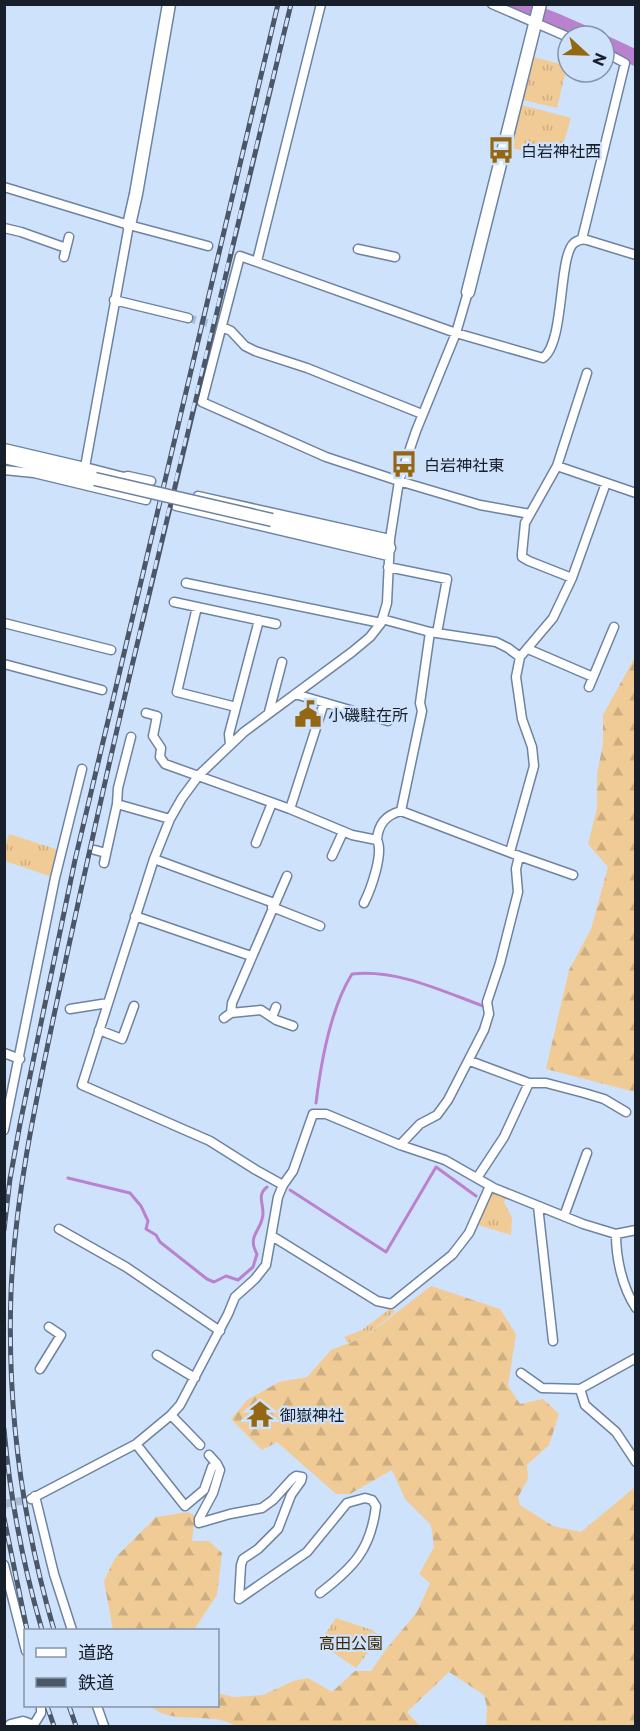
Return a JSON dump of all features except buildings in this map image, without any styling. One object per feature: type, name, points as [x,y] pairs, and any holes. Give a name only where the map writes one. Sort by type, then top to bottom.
[{"type":"street","points":[[85,467],[169,4]]},
{"type":"street","points":[[257,261],[321,4]]},
{"type":"street","points":[[492,4],[537,14],[556,28]]},
{"type":"street","points":[[283,1185],[210,1141],[78,1085],[99,1030],[154,859],[170,819],[182,798],[199,776],[230,745],[269,712],[352,652],[370,637],[382,621],[387,603],[389,547],[399,481],[422,414],[456,333],[537,14]]},
{"type":"street","points":[[582,239],[625,63],[616,58]]},
{"type":"street","points":[[4,187],[208,246]]},
{"type":"street","points":[[4,228],[21,232],[65,253],[69,237]]},
{"type":"street","points":[[530,514],[480,505],[327,457],[202,402],[240,256],[456,333],[545,357],[551,347],[560,310],[569,252],[574,243],[582,239],[636,255]]},
{"type":"street","points":[[358,249],[395,257]]},
{"type":"street","points":[[114,300],[188,318]]},
{"type":"street","points":[[129,304],[138,301]]},
{"type":"street","points":[[222,327],[231,331],[245,346],[255,351],[307,368],[422,414]]},
{"type":"street","points":[[572,578],[522,557],[525,523],[557,466],[587,373]]},
{"type":"street","points":[[4,448],[124,477],[151,481]]},
{"type":"street","points":[[4,458],[389,547]]},
{"type":"street","points":[[557,466],[636,493]]},
{"type":"street","points":[[4,470],[34,473],[146,500]]},
{"type":"street","points":[[510,852],[534,766],[532,747],[522,719],[516,677],[520,657],[553,618],[572,578],[606,483]]},
{"type":"street","points":[[198,496],[389,547]]},
{"type":"street","points":[[206,513],[214,500]]},
{"type":"street","points":[[176,506],[389,547]]},
{"type":"street","points":[[388,567],[447,579],[434,632],[420,703],[422,711],[401,811]]},
{"type":"street","points":[[186,583],[496,642],[520,657]]},
{"type":"street","points":[[174,602],[276,624]]},
{"type":"street","points":[[197,607],[177,692],[237,707]]},
{"type":"street","points":[[230,745],[229,734],[259,620]]},
{"type":"street","points":[[4,623],[111,650]]},
{"type":"street","points":[[589,687],[614,627]]},
{"type":"street","points":[[528,649],[593,677]]},
{"type":"street","points":[[269,712],[282,662]]},
{"type":"street","points":[[4,664],[102,690]]},
{"type":"street","points":[[295,694],[388,721]]},
{"type":"street","points":[[290,809],[324,703]]},
{"type":"street","points":[[146,713],[159,717],[153,736],[161,748],[160,757],[165,764],[290,809],[343,832],[377,840]]},
{"type":"street","points":[[104,863],[117,804],[118,788],[131,737]]},
{"type":"street","points":[[4,1130],[56,878],[82,769]]},
{"type":"street","points":[[256,843],[272,803]]},
{"type":"street","points":[[117,804],[170,819]]},
{"type":"street","points":[[364,903],[378,860],[380,849],[377,840],[378,833],[389,814],[401,811],[573,875]]},
{"type":"street","points":[[333,856],[343,832]]},
{"type":"street","points":[[95,850],[106,853]]},
{"type":"street","points":[[400,1145],[420,1124],[437,1115],[448,1100],[484,1030],[489,1014],[487,1002],[500,963],[518,892],[516,869],[519,856]]},
{"type":"street","points":[[154,859],[273,905],[315,927]]},
{"type":"street","points":[[287,876],[251,956],[228,1016],[261,1010],[293,1026]]},
{"type":"street","points":[[135,916],[251,956]]},
{"type":"street","points":[[70,1009],[108,1003]]},
{"type":"street","points":[[99,1030],[122,1039],[134,1006]]},
{"type":"street","points":[[272,1017],[276,1007]]},
{"type":"street","points":[[4,1053],[20,1059]]},
{"type":"street","points":[[470,1061],[530,1083],[546,1083],[604,1099],[626,1112]]},
{"type":"street","points":[[477,1178],[504,1137],[530,1083]]},
{"type":"street","points":[[72,1629],[33,1498],[136,1444],[180,1405],[237,1293],[255,1279],[266,1266],[278,1197],[293,1171],[312,1110],[400,1145],[446,1160],[490,1186],[600,1230],[616,1234],[636,1230]]},
{"type":"street","points":[[564,1216],[587,1153]]},
{"type":"street","points":[[272,1236],[377,1301],[391,1304],[452,1255],[469,1233],[490,1186]]},
{"type":"street","points":[[538,1206],[553,1341]]},
{"type":"street","points":[[59,1229],[126,1268],[219,1331]]},
{"type":"street","points":[[616,1234],[616,1253],[630,1299],[636,1308]]},
{"type":"street","points":[[40,1369],[61,1335],[49,1327]]},
{"type":"street","points":[[157,1355],[195,1378]]},
{"type":"street","points":[[521,1373],[542,1388],[580,1389],[636,1358]]},
{"type":"street","points":[[580,1389],[585,1405],[616,1432],[636,1462]]},
{"type":"street","points":[[171,1415],[200,1445]]},
{"type":"street","points":[[136,1444],[185,1506],[204,1490],[213,1467],[217,1464]]},
{"type":"street","points":[[209,1455],[220,1470],[213,1493],[199,1523],[262,1508],[273,1500],[293,1478],[302,1477],[291,1495],[278,1529],[258,1549],[243,1559],[239,1599],[307,1552],[346,1503],[366,1498],[375,1503],[373,1530],[364,1550],[341,1577],[320,1593]]},
{"type":"street","points":[[4,1565],[24,1643]]},
{"type":"street","points":[[11,1726],[23,1723],[32,1726],[41,1713],[41,1707]]},
{"type":"street","points":[[97,1707],[104,1726]]},
{"type":"green space","points":[[534,57],[556,63],[556,84],[563,84],[557,108],[523,100]]},
{"type":"green space","points":[[522,105],[571,118],[559,159],[511,148]]},
{"type":"green space","points":[[635,657],[636,1092],[546,1069],[569,970],[591,929],[608,867],[588,844],[597,808],[597,774],[603,744],[603,715]]},
{"type":"green space","points":[[9,834],[62,851],[55,878],[5,861],[5,846]]},
{"type":"green space","points":[[494,1188],[508,1194],[504,1202],[512,1218],[511,1235],[478,1225]]},
{"type":"green space","points":[[431,1286],[500,1309],[516,1334],[508,1386],[520,1404],[543,1399],[559,1414],[549,1445],[527,1465],[528,1479],[518,1497],[520,1505],[553,1526],[581,1532],[635,1487],[635,1726],[486,1726],[487,1707],[484,1695],[449,1672],[407,1712],[420,1726],[235,1726],[217,1719],[169,1715],[152,1707],[219,1707],[219,1693],[233,1697],[263,1695],[293,1681],[308,1678],[332,1692],[355,1671],[371,1671],[417,1612],[430,1583],[419,1574],[434,1547],[431,1525],[405,1499],[392,1470],[350,1494],[336,1494],[277,1442],[262,1450],[231,1419],[247,1400],[279,1382],[307,1377],[331,1350],[365,1337]]},
{"type":"green space","points":[[391,1308],[395,1312],[365,1337],[348,1343],[344,1337],[362,1330]]},
{"type":"green space","points":[[188,1512],[195,1516],[192,1541],[209,1541],[222,1553],[217,1595],[195,1629],[113,1629],[104,1581],[115,1558],[156,1517]]},
{"type":"green space","name":"高田公園","points":[[336,1618],[372,1630],[381,1636],[356,1668],[325,1647],[323,1637]]},
{"type":"waterway","points":[[512,4],[563,24]]},
{"type":"waterway","points":[[616,49],[636,58]]},
{"type":"waterway","points":[[316,1103],[332,1019],[352,974],[369,973],[402,978],[483,1006]]},
{"type":"waterway","points":[[290,1190],[386,1252],[436,1167],[476,1196]]},
{"type":"waterway","points":[[68,1178],[130,1193],[141,1206],[148,1221],[146,1229],[207,1279],[214,1282],[226,1276],[238,1280],[253,1267],[257,1254],[253,1242],[263,1213],[261,1196],[267,1187]]},
{"type":"tunnel","points":[[188,318],[222,327]]},
{"type":"tunnel","points":[[4,1504],[31,1499]]},
{"type":"railway","points":[[4,1230],[20,1124],[75,860],[278,4]]},
{"type":"railway","points":[[54,1629],[25,1505],[14,1420],[10,1335],[11,1292],[21,1189],[32,1121],[106,776],[291,4]]},
{"type":"railway","points":[[4,1429],[18,1531],[42,1629]]},
{"type":"railway","points":[[4,1518],[27,1629]]},
{"type":"railway","points":[[47,1707],[54,1726]]},
{"type":"railway","points":[[69,1707],[76,1726]]},
{"type":"place","name":"白岩神社西","points":[[501,150]]},
{"type":"place","name":"白岩神社東","points":[[404,464]]},
{"type":"place","name":"小磯駐在所","points":[[308,714]]},
{"type":"place","name":"御嶽神社","points":[[260,1414]]}]
